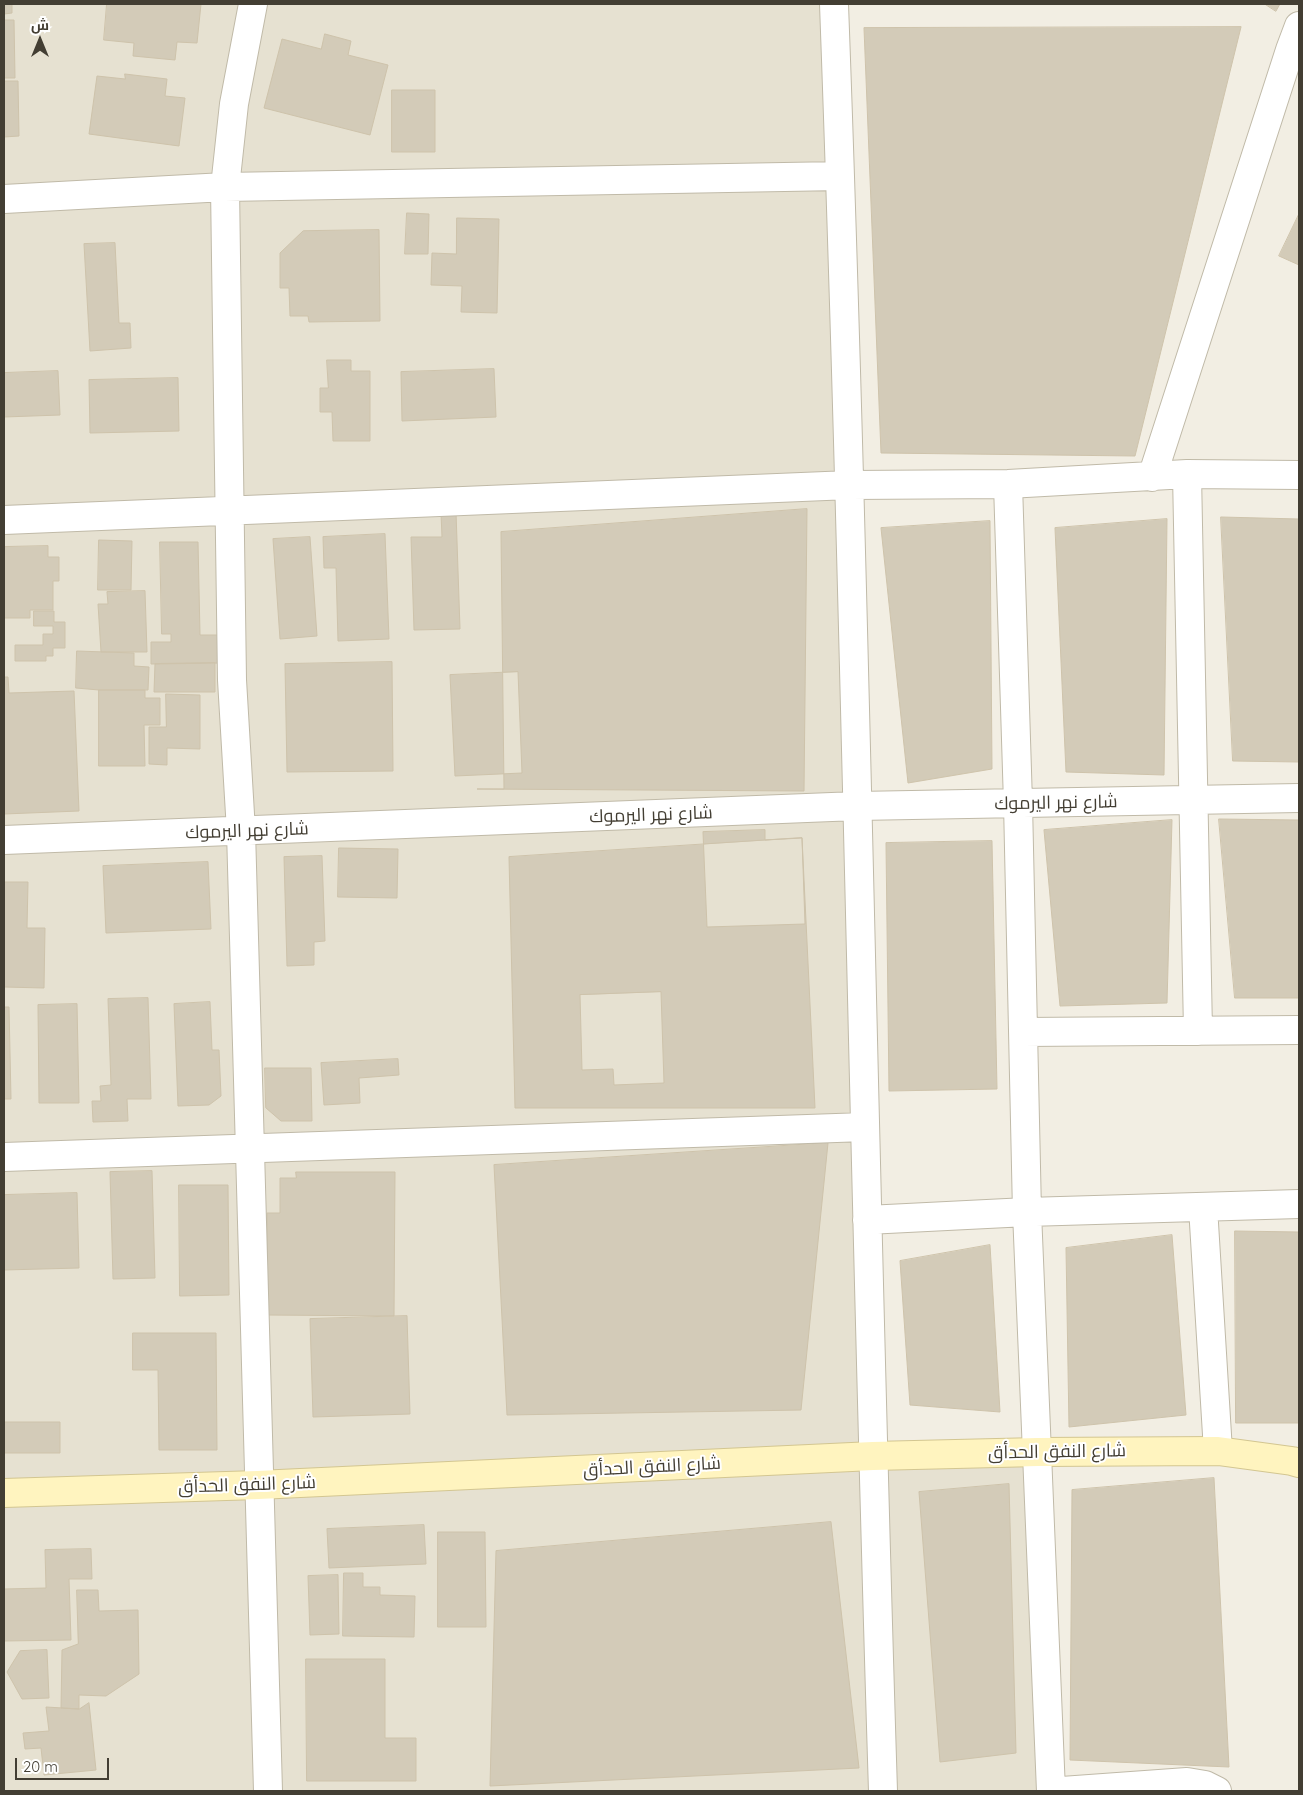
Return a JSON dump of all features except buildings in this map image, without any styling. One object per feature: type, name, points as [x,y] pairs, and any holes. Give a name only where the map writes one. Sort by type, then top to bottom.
[{"type":"main road","name":"شارع النفق الحدأق","points":[[4,1493],[258,1485],[873,1456],[1038,1452],[1218,1451],[1299,1463]]},
{"type":"street","points":[[253,4],[234,104],[225,187],[232,680],[241,831],[268,1791]]},
{"type":"street","points":[[834,4],[850,485],[873,1456],[884,1791]]},
{"type":"street","points":[[1152,477],[1299,26]]},
{"type":"street","points":[[4,198],[225,187],[840,176]]},
{"type":"street","points":[[1187,474],[1198,1030]]},
{"type":"street","points":[[4,520],[850,485],[1008,484],[1187,474],[1299,475]]},
{"type":"street","points":[[1008,484],[1018,803],[1027,1212],[1051,1791]]},
{"type":"street","name":"شارع نهر اليرموك","points":[[4,840],[857,806],[1299,798]]},
{"type":"street","points":[[1023,1032],[1299,1030]]},
{"type":"street","points":[[4,1157],[865,1126]]},
{"type":"street","points":[[867,1220],[1027,1212],[1299,1204]]},
{"type":"street","points":[[1203,1207],[1218,1451]]},
{"type":"street","points":[[1062,1791],[1187,1782],[1205,1785],[1217,1791]]},
{"type":"shaded area","points":[[4,4],[831,4],[872,1456],[4,1486]]},
{"type":"shaded area","points":[[1037,1453],[1051,1791],[4,1791],[4,1487]]}]
